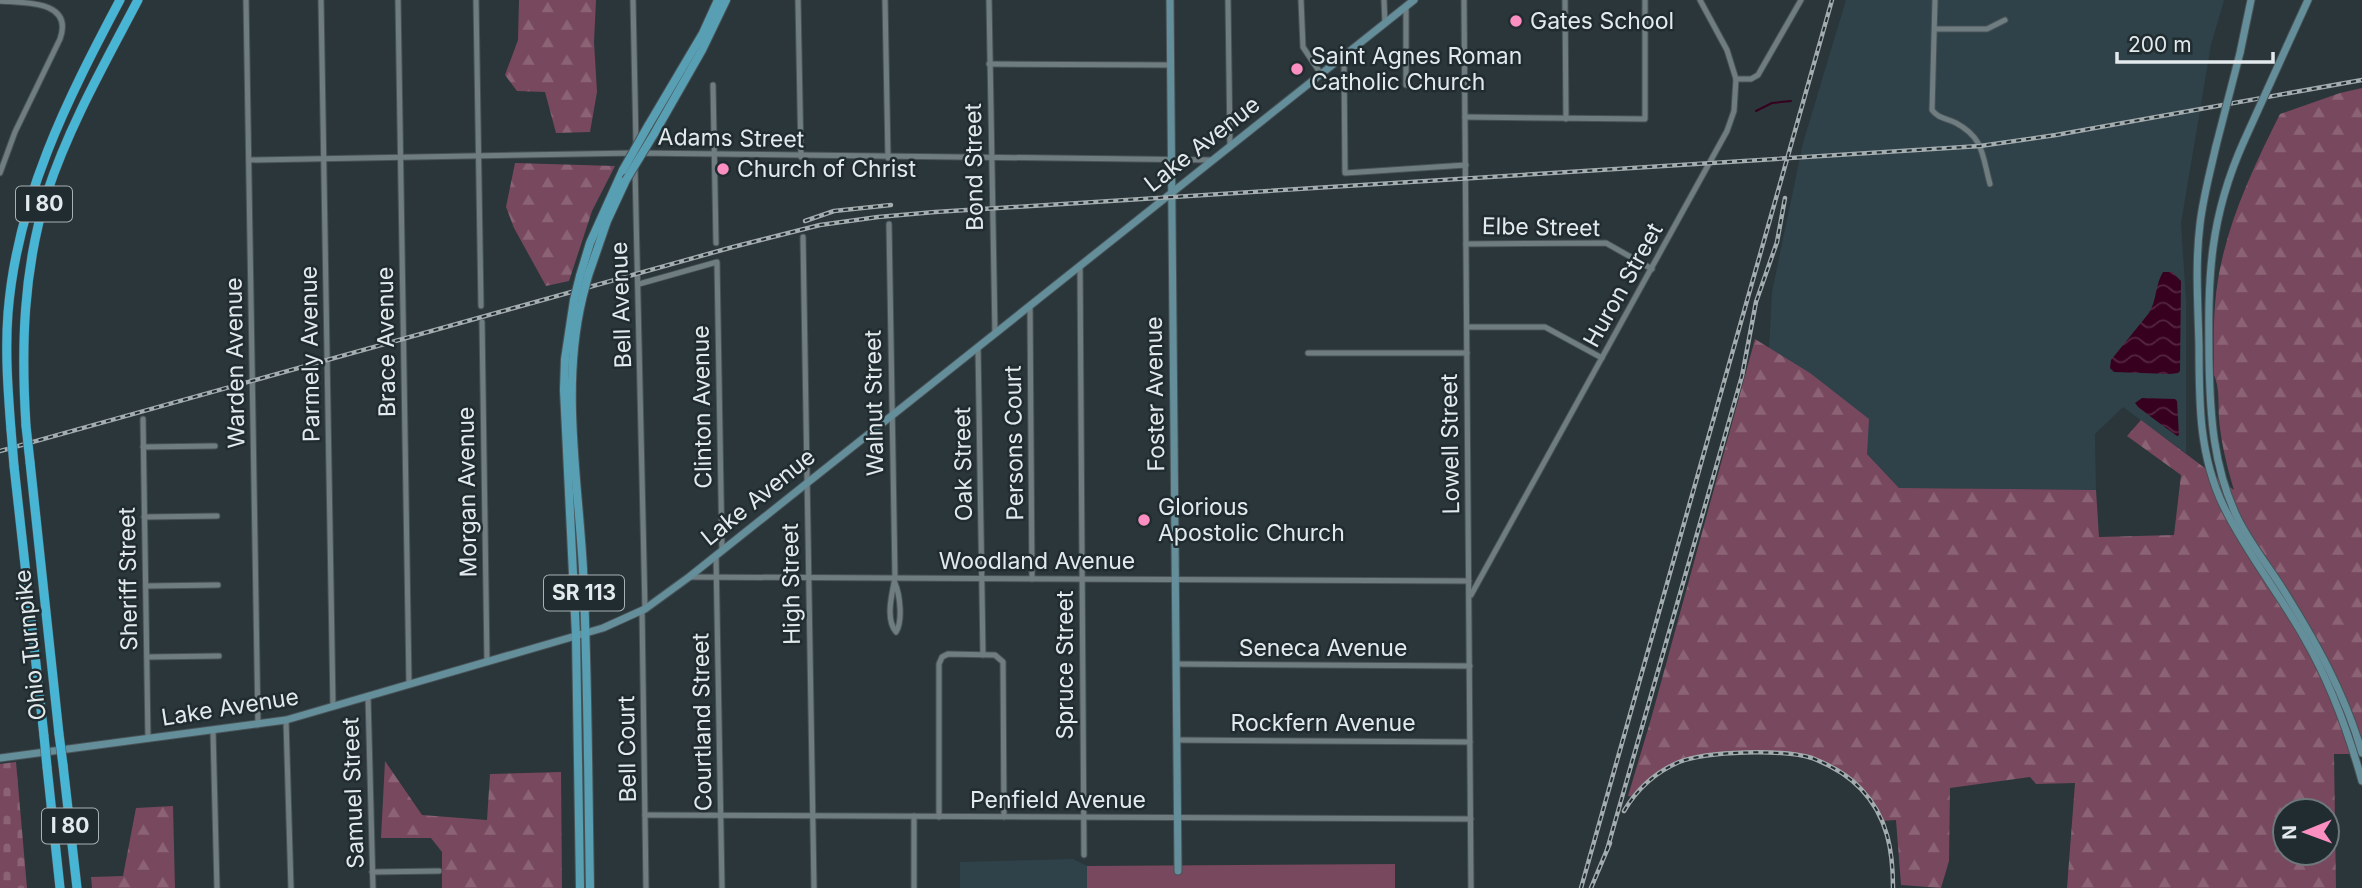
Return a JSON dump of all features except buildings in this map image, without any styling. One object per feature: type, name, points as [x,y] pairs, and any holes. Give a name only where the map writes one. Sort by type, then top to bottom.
[{"type":"highway","name":"Ohio Turnpike","points":[[60,888],[14,466],[7,379],[8,315],[15,258],[33,188],[53,135],[120,0]]},
{"type":"highway","name":"Ohio Turnpike","points":[[76,888],[26,426],[24,312],[40,219],[66,142],[138,0]]},
{"type":"main road","name":"SR 113","points":[[580,888],[576,635],[564,390],[565,359],[594,233],[623,170],[698,43],[718,0]]},
{"type":"main road","name":"SR 113","points":[[584,276],[625,180],[702,50],[726,0]]},
{"type":"main road","name":"SR 113","points":[[578,299],[572,404],[586,633],[590,888]]},
{"type":"street","name":"Warden Avenue","points":[[246,0],[258,725]]},
{"type":"street","name":"Parmely Avenue","points":[[321,0],[333,707]]},
{"type":"street","name":"Brace Avenue","points":[[398,0],[409,684]]},
{"type":"street","points":[[476,0],[481,306]]},
{"type":"street","name":"Bell Avenue","points":[[633,0],[644,610]]},
{"type":"street","points":[[798,0],[801,157]]},
{"type":"street","points":[[885,0],[888,158]]},
{"type":"street","name":"Bond Street","points":[[989,0],[995,334]]},
{"type":"street","name":"Foster Avenue","points":[[1170,0],[1178,871]]},
{"type":"street","points":[[1228,0],[1230,146]]},
{"type":"street","points":[[1301,0],[1303,47],[1321,74]]},
{"type":"street","points":[[1384,0],[1385,24]]},
{"type":"street","name":"Lake Avenue","points":[[0,758],[213,732],[286,720],[586,633],[622,621],[644,610],[1030,307],[1414,0]]},
{"type":"street","name":"Lowell Street","points":[[1464,0],[1471,888]]},
{"type":"street","points":[[1565,0],[1566,119]]},
{"type":"street","points":[[1465,117],[1645,119],[1645,0]]},
{"type":"street","points":[[1700,0],[1727,50],[1736,79],[1751,79],[1758,75],[1801,0]]},
{"type":"street","points":[[1936,0],[1932,110],[1938,118],[1964,127],[1978,139],[1990,184]]},
{"type":"street","points":[[2251,0],[2203,202],[2200,227],[2197,263],[2202,441],[2212,480],[2239,535],[2304,636],[2329,683],[2347,729],[2362,782]]},
{"type":"street","points":[[2308,0],[2225,188],[2211,252],[2210,386],[2213,441],[2221,476],[2239,521],[2325,660],[2362,753]]},
{"type":"street","points":[[0,1],[46,5],[59,15],[63,29],[15,132],[0,173]]},
{"type":"street","points":[[1406,7],[1406,85]]},
{"type":"street","points":[[1935,29],[1987,29],[2005,20]]},
{"type":"street","points":[[1340,59],[1344,64],[1345,173],[1466,165]]},
{"type":"street","points":[[989,64],[1171,65]]},
{"type":"street","name":"Huron Street","points":[[1469,597],[1727,131],[1734,111],[1736,79]]},
{"type":"street","points":[[713,85],[716,243]]},
{"type":"street","name":"Adams Street","points":[[249,160],[635,153],[1213,160]]},
{"type":"street","name":"Walnut Street","points":[[889,223],[895,580],[899,615],[899,627],[895,632],[891,626],[892,590],[895,580]]},
{"type":"street","name":"High Street","points":[[803,237],[814,888]]},
{"type":"street","name":"Elbe Street","points":[[1466,244],[1606,243],[1651,269]]},
{"type":"street","name":"Clinton Avenue","points":[[639,284],[718,262],[719,553]]},
{"type":"street","name":"Spruce Street","points":[[1080,265],[1084,855]]},
{"type":"street","name":"Persons Court","points":[[1030,307],[1032,579]]},
{"type":"street","name":"Morgan Avenue","points":[[482,322],[487,662]]},
{"type":"street","points":[[1466,327],[1545,327],[1602,358]]},
{"type":"street","name":"Oak Street","points":[[978,347],[983,654]]},
{"type":"street","points":[[1308,353],[1467,353]]},
{"type":"street","name":"Sheriff Street","points":[[143,419],[148,739]]},
{"type":"street","points":[[143,447],[215,446]]},
{"type":"street","points":[[144,517],[217,516]]},
{"type":"street","name":"Courtland Street","points":[[719,553],[717,577],[722,888]]},
{"type":"street","name":"Woodland Avenue","points":[[689,577],[1469,581]]},
{"type":"street","points":[[146,586],[218,585]]},
{"type":"street","name":"Bell Court","points":[[644,610],[646,888]]},
{"type":"street","points":[[939,817],[940,660],[948,654],[998,656],[1003,665],[1004,817]]},
{"type":"street","points":[[147,657],[219,656]]},
{"type":"street","name":"Seneca Avenue","points":[[1176,664],[1469,666]]},
{"type":"street","name":"Samuel Street","points":[[368,696],[373,888]]},
{"type":"street","points":[[286,720],[291,888]]},
{"type":"street","points":[[213,732],[217,888]]},
{"type":"street","name":"Rockfern Avenue","points":[[1177,740],[1470,741]]},
{"type":"street","name":"Penfield Avenue","points":[[645,815],[1471,819]]},
{"type":"street","points":[[914,816],[914,888]]},
{"type":"street","points":[[372,872],[439,871]]},
{"type":"shaded area","points":[[1846,0],[2224,0],[2211,45],[2181,223],[2186,301],[2186,453],[2123,407],[2095,434],[2096,490],[1899,488],[1769,348],[1772,292],[1803,143]]},
{"type":"shaded area","points":[[1073,859],[1087,866],[1087,888],[960,888],[960,862]]},
{"type":"green space","points":[[519,0],[596,0],[594,42],[597,92],[590,132],[556,133],[545,92],[517,91],[505,75],[518,40]]},
{"type":"green space","points":[[2362,88],[2362,754],[2334,754],[2335,797],[2271,797],[2271,867],[2336,867],[2336,888],[2067,888],[2075,783],[2036,784],[2030,777],[1950,788],[1949,861],[1941,888],[1901,885],[1896,820],[1882,821],[1856,785],[1826,764],[1789,755],[1713,755],[1684,761],[1671,767],[1658,774],[1634,797],[1628,796],[1755,339],[1810,373],[1869,419],[1867,454],[1899,488],[2096,490],[2099,537],[2174,535],[2181,475],[2127,436],[2141,420],[2234,490],[2221,437],[2218,391],[2214,375],[2218,280],[2238,206],[2280,114]]},
{"type":"green space","points":[[515,163],[615,166],[592,211],[569,281],[546,286],[514,228],[506,207]]},
{"type":"green space","points":[[385,761],[422,815],[487,820],[490,774],[561,772],[562,888],[442,888],[442,852],[431,838],[381,838]]},
{"type":"green space","points":[[16,762],[27,888],[0,888],[0,764]]},
{"type":"green space","points":[[173,806],[175,888],[92,888],[91,877],[123,876],[136,808]]},
{"type":"green space","points":[[1395,864],[1395,888],[1087,888],[1087,866]]},
{"type":"water","points":[[2163,272],[2172,272],[2181,281],[2180,371],[2170,374],[2114,372],[2110,368],[2111,360],[2149,313]]},
{"type":"water","points":[[2142,398],[2177,401],[2179,435],[2139,408],[2135,403]]},
{"type":"waterway","points":[[1756,111],[1772,103],[1791,101]]},
{"type":"railway","points":[[1581,888],[1832,0]]},
{"type":"railway","points":[[0,451],[820,225],[935,212],[1980,146],[2362,80]]},
{"type":"railway","points":[[1607,850],[1742,376],[1756,302],[1777,242],[1785,198]]},
{"type":"railway","points":[[805,221],[834,211],[891,205]]},
{"type":"railway","points":[[1624,811],[1635,795],[1655,776],[1692,758],[1765,752],[1812,758],[1850,779],[1877,811],[1890,848],[1893,888]]},
{"type":"railway","points":[[1591,888],[1610,843]]},
{"type":"place","name":"Gates School","points":[[1516,21]]},
{"type":"place","name":"Saint Agnes Roman Catholic Church","points":[[1297,69]]},
{"type":"place","name":"Church of Christ","points":[[723,169]]},
{"type":"place","name":"Glorious Apostolic Church","points":[[1144,520]]}]
